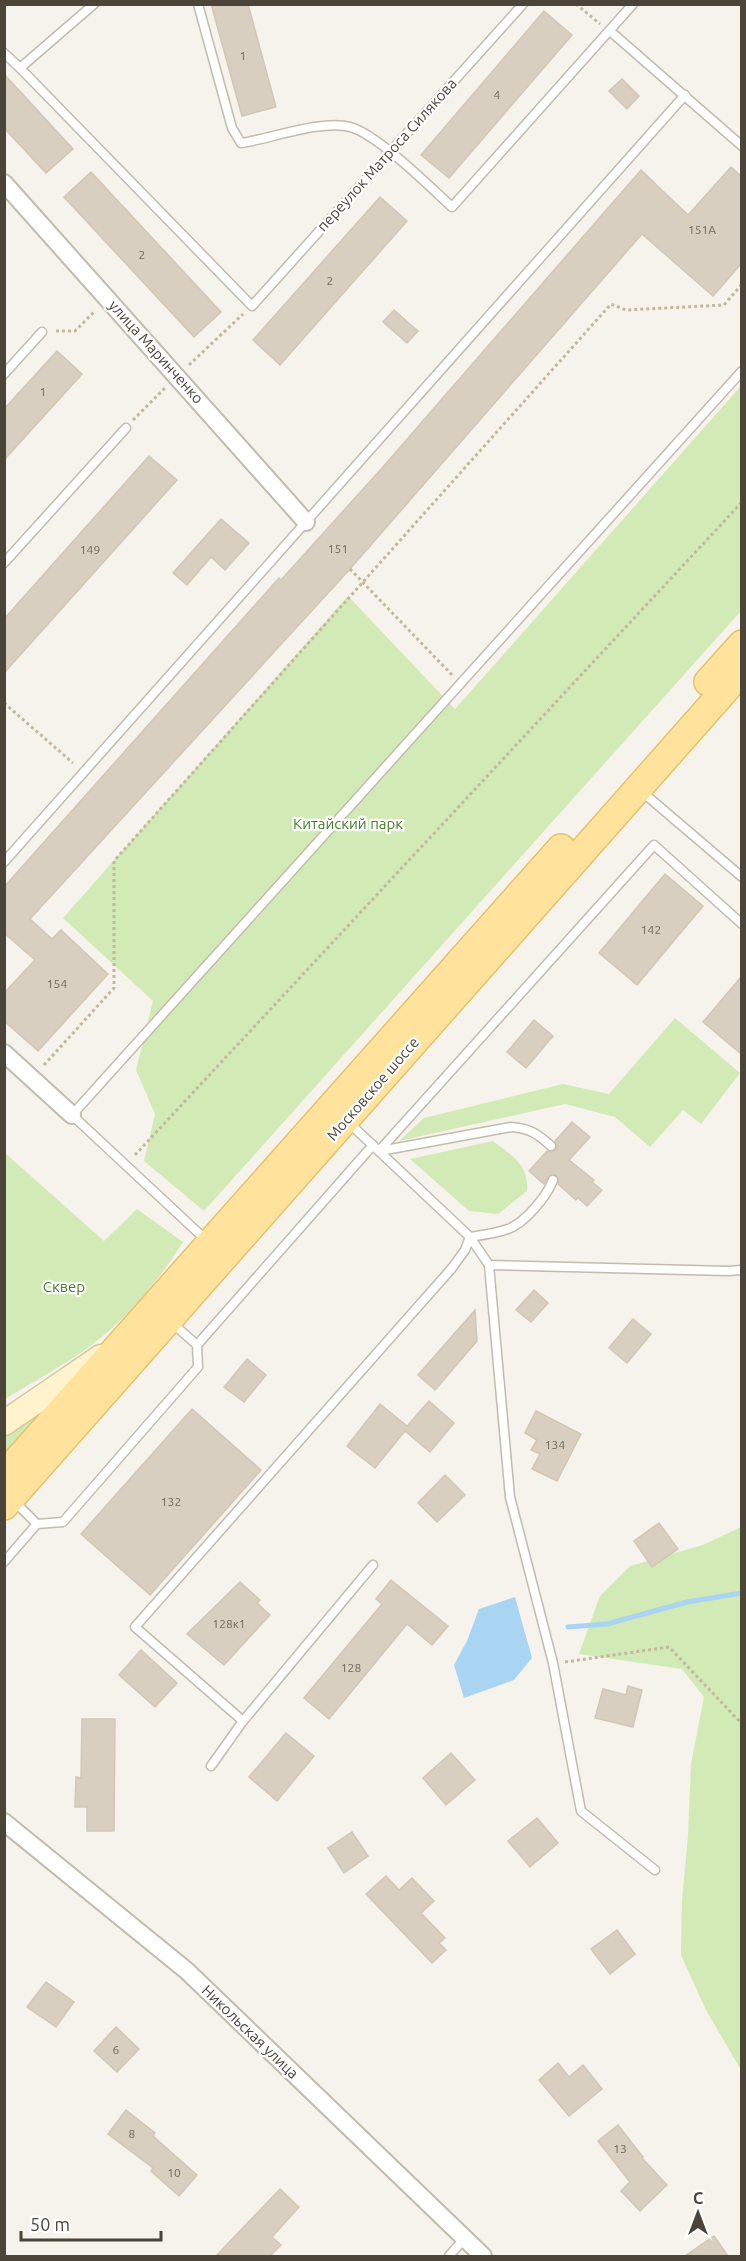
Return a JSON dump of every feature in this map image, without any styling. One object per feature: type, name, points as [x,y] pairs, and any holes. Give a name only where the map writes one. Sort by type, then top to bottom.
[{"type":"main road","name":"Московское шоссе","points":[[339,1113],[741,644]]},
{"type":"main road","name":"Московское шоссе","points":[[7,1493],[116,1348],[217,1250],[741,672]]},
{"type":"main road","name":"Московское шоссе","points":[[7,1493],[168,1319],[217,1250]]},
{"type":"main road","points":[[4,1423],[116,1348]]},
{"type":"street","name":"улица Маринченко","points":[[4,183],[306,522]]},
{"type":"street","points":[[4,1053],[72,1115]]},
{"type":"street","name":"Никольская улица","points":[[4,1822],[187,1971],[483,2256]]},
{"type":"lane","points":[[4,53],[20,69],[94,4]]},
{"type":"lane","points":[[198,4],[232,128],[241,143],[310,128],[349,126],[365,134],[390,152],[452,207],[633,4]]},
{"type":"lane","name":"переулок Матроса Силякова","points":[[20,69],[252,306],[523,4]]},
{"type":"lane","points":[[610,31],[685,94],[741,146]]},
{"type":"lane","points":[[4,862],[685,94]]},
{"type":"lane","points":[[4,374],[42,332]]},
{"type":"lane","points":[[217,1250],[72,1115],[741,371]]},
{"type":"lane","points":[[4,563],[126,428]]},
{"type":"lane","points":[[638,788],[741,876]]},
{"type":"lane","points":[[4,1562],[37,1524],[63,1522],[198,1367],[197,1345],[654,845],[741,924]]},
{"type":"lane","points":[[339,1113],[470,1237],[489,1265],[510,1497],[553,1663],[581,1811],[655,1870]]},
{"type":"lane","points":[[376,1148],[511,1127],[536,1132],[551,1146]]},
{"type":"lane","points":[[470,1237],[510,1229],[538,1205],[548,1193],[553,1180]]},
{"type":"lane","points":[[243,1721],[135,1627],[452,1268],[465,1250],[470,1237]]},
{"type":"lane","points":[[489,1265],[741,1270]]},
{"type":"lane","points":[[168,1319],[197,1345]]},
{"type":"lane","points":[[7,1493],[37,1524]]},
{"type":"lane","points":[[212,1766],[243,1721],[374,1565]]},
{"type":"lane","points":[[449,2256],[464,2239]]},
{"type":"path","points":[[576,4],[610,31]]},
{"type":"path","points":[[32,1078],[114,988],[114,861],[362,582],[611,304],[626,310],[724,304],[741,284]]},
{"type":"path","points":[[42,332],[75,331],[92,314]]},
{"type":"path","points":[[126,1165],[741,502]]},
{"type":"path","points":[[350,569],[461,684]]},
{"type":"path","points":[[4,703],[83,772]]},
{"type":"path","points":[[553,1663],[669,1647],[741,1724]]},
{"type":"green space","name":"Китайский парк","points":[[741,386],[741,611],[204,1211],[144,1161],[155,1114],[136,1070],[153,1001],[63,918],[348,596],[455,709]]},
{"type":"green space","points":[[675,1018],[740,1073],[701,1124],[683,1110],[650,1147],[615,1117],[565,1104],[399,1141],[424,1118],[563,1084],[609,1094]]},
{"type":"green space","points":[[493,1141],[518,1162],[527,1182],[527,1191],[498,1214],[469,1211],[410,1159]]},
{"type":"green space","name":"Сквер","points":[[5,1153],[104,1241],[137,1209],[183,1242],[161,1274],[122,1319],[76,1356],[5,1399]]},
{"type":"green space","points":[[60,1396],[5,1461],[5,1434]]},
{"type":"green space","points":[[741,1527],[741,2070],[706,2010],[681,1955],[682,1900],[691,1764],[704,1697],[682,1669],[579,1654],[600,1596],[630,1566],[703,1545]]},
{"type":"water","points":[[515,1597],[532,1658],[514,1680],[464,1698],[454,1665],[467,1641],[479,1609]]},
{"type":"building","points":[[211,4],[248,4],[276,107],[242,116]]},
{"type":"building","points":[[544,11],[572,35],[449,178],[421,155]]},
{"type":"building","points":[[4,74],[73,149],[46,173],[4,128]]},
{"type":"building","points":[[622,79],[639,96],[627,109],[609,91]]},
{"type":"building","points":[[731,167],[741,176],[741,264],[713,296],[642,234],[350,569],[30,919],[52,939],[61,930],[108,974],[38,1051],[4,1021],[4,993],[35,960],[4,933],[4,887],[279,578],[281,580],[382,468],[641,170],[688,215]]},
{"type":"building","points":[[91,172],[221,312],[194,337],[64,197]]},
{"type":"building","points":[[380,197],[407,221],[280,365],[253,340]]},
{"type":"building","points":[[394,310],[418,331],[407,343],[383,322]]},
{"type":"building","points":[[57,351],[82,374],[4,460],[4,409]]},
{"type":"building","points":[[149,456],[177,480],[4,673],[4,619]]},
{"type":"building","points":[[221,519],[249,543],[225,570],[211,557],[187,585],[173,573]]},
{"type":"building","points":[[665,874],[703,906],[637,985],[599,953]]},
{"type":"building","points":[[741,977],[741,1054],[703,1022]]},
{"type":"building","points":[[534,1020],[553,1036],[526,1068],[507,1052]]},
{"type":"building","points":[[572,1122],[590,1137],[569,1160],[594,1180],[592,1182],[602,1190],[587,1206],[578,1198],[576,1200],[558,1184],[559,1179],[556,1175],[549,1175],[544,1184],[529,1171],[547,1151],[556,1150],[555,1141]]},
{"type":"building","points":[[534,1290],[548,1303],[531,1322],[516,1310]]},
{"type":"building","points":[[475,1310],[477,1341],[435,1390],[418,1375]]},
{"type":"building","points":[[633,1319],[651,1334],[627,1363],[609,1348]]},
{"type":"building","points":[[247,1359],[266,1375],[244,1402],[224,1387]]},
{"type":"building","points":[[429,1401],[454,1423],[430,1452],[405,1431],[375,1468],[347,1446],[380,1404],[407,1426]]},
{"type":"building","points":[[192,1409],[261,1470],[150,1595],[81,1534]]},
{"type":"building","points":[[536,1411],[581,1434],[557,1481],[532,1469],[540,1454],[531,1450],[537,1440],[525,1433]]},
{"type":"building","points":[[445,1475],[465,1495],[437,1522],[418,1503]]},
{"type":"building","points":[[659,1523],[678,1549],[652,1567],[634,1541]]},
{"type":"building","points":[[391,1580],[448,1626],[432,1645],[407,1624],[329,1719],[304,1698],[382,1604],[376,1599]]},
{"type":"building","points":[[240,1582],[260,1600],[257,1603],[270,1615],[224,1665],[187,1634]]},
{"type":"building","points":[[141,1650],[177,1683],[155,1707],[119,1675]]},
{"type":"building","points":[[628,1686],[642,1690],[633,1727],[595,1718],[603,1689],[626,1695]]},
{"type":"building","points":[[82,1719],[115,1719],[114,1831],[87,1831],[87,1807],[75,1807],[76,1777],[81,1778]]},
{"type":"building","points":[[286,1733],[314,1756],[277,1801],[249,1777]]},
{"type":"building","points":[[451,1753],[475,1780],[446,1805],[423,1778]]},
{"type":"building","points":[[537,1818],[558,1843],[530,1867],[508,1841]]},
{"type":"building","points":[[352,1832],[368,1856],[344,1873],[328,1848]]},
{"type":"building","points":[[386,1876],[399,1890],[412,1878],[434,1901],[421,1913],[445,1938],[439,1943],[446,1950],[432,1963],[366,1894]]},
{"type":"building","points":[[617,1930],[635,1954],[610,1974],[591,1949]]},
{"type":"building","points":[[46,1982],[74,2002],[56,2027],[27,2007]]},
{"type":"building","points":[[116,2027],[139,2049],[117,2072],[94,2051]]},
{"type":"building","points":[[558,2063],[569,2077],[583,2065],[602,2089],[569,2116],[539,2080]]},
{"type":"building","points":[[126,2110],[155,2133],[153,2136],[197,2175],[179,2196],[151,2171],[153,2168],[108,2134]]},
{"type":"building","points":[[618,2125],[642,2158],[667,2185],[640,2211],[621,2191],[630,2182],[598,2141]]},
{"type":"building","points":[[280,2189],[299,2207],[272,2237],[281,2245],[270,2256],[216,2256]]},
{"type":"building","points":[[714,2236],[728,2256],[685,2256]]},
{"type":"waterway","points":[[568,1627],[607,1624],[687,1602],[742,1593]]}]
